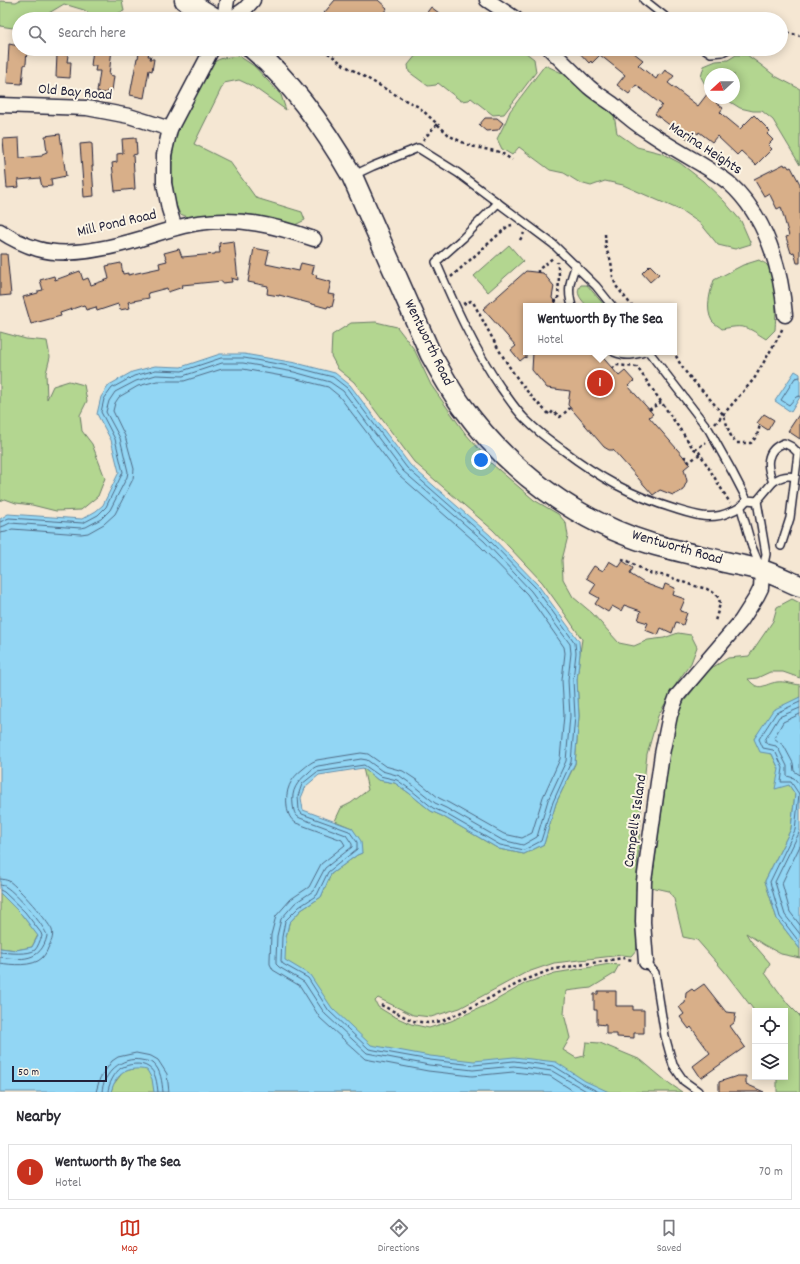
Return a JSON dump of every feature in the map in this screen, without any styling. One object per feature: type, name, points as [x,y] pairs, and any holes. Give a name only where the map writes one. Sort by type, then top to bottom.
[{"type":"main road","points":[[185,0],[205,12]]},
{"type":"main road","name":"Wentworth Road","points":[[260,56],[283,78],[302,100],[337,150],[352,176],[431,355],[462,406],[480,430],[500,452],[522,472],[570,507],[623,533],[693,555],[762,571],[800,586]]},
{"type":"street","points":[[225,12],[226,0]]},
{"type":"street","points":[[241,12],[253,0]]},
{"type":"street","points":[[487,0],[505,12]]},
{"type":"street","name":"Mill Pond Road","points":[[175,228],[169,209],[164,183],[164,155],[170,128],[208,56]]},
{"type":"street","name":"Marina Heights","points":[[557,56],[590,88],[631,120],[649,133],[722,178],[742,196],[755,214],[778,270],[785,315]]},
{"type":"street","name":"Old Bay Road","points":[[0,105],[87,108],[130,116],[170,128]]},
{"type":"street","name":"Mill Pond Road","points":[[0,232],[17,242],[39,250],[66,252],[89,250],[138,240],[175,228],[199,223],[245,222],[265,224],[314,239]]},
{"type":"street","name":"Campell's Island","points":[[646,962],[643,922],[644,881],[662,754],[670,715],[677,696],[741,622],[758,596],[761,588],[762,571]]},
{"type":"lane","points":[[644,0],[659,12]]},
{"type":"lane","points":[[352,176],[418,148],[458,173],[553,244],[576,265],[610,303]]},
{"type":"lane","points":[[498,203],[436,262],[456,309],[487,368],[525,419],[577,461],[604,479],[636,495],[696,516],[706,518],[723,516],[738,509],[746,500],[757,500],[774,482],[783,476],[789,475],[795,477]]},
{"type":"lane","points":[[571,303],[569,282],[576,265]]},
{"type":"lane","points":[[622,355],[634,355]]},
{"type":"lane","points":[[651,355],[709,430],[746,500]]},
{"type":"lane","points":[[774,482],[768,467],[769,460],[772,451],[776,446],[784,443],[792,447],[798,453],[790,518],[781,546]]},
{"type":"lane","points":[[757,500],[766,554],[762,571]]},
{"type":"lane","points":[[738,509],[762,571]]},
{"type":"lane","name":"Campell's Island","points":[[646,962],[655,973],[665,1036],[673,1065],[684,1080],[698,1091]]},
{"type":"path","points":[[788,33],[800,36]]},
{"type":"path","points":[[332,56],[344,65],[419,107],[450,136],[470,146],[500,152],[512,160]]},
{"type":"path","points":[[422,141],[437,124]]},
{"type":"path","points":[[453,284],[450,277],[508,226],[512,225],[516,227]]},
{"type":"path","points":[[520,230],[528,236]]},
{"type":"path","points":[[520,240],[524,233]]},
{"type":"path","points":[[604,234],[606,249],[611,261],[616,286],[630,303]]},
{"type":"path","points":[[538,273],[538,270],[560,251]]},
{"type":"path","points":[[554,256],[558,266],[558,301],[554,301]]},
{"type":"path","points":[[553,289],[558,289]]},
{"type":"path","points":[[462,303],[473,302],[500,354],[525,390],[541,407],[550,415],[553,411],[560,417],[570,408]]},
{"type":"path","points":[[709,430],[754,379],[779,336],[785,315]]},
{"type":"path","points":[[676,355],[688,376],[706,393],[723,414],[731,438],[736,443],[751,442],[757,436],[760,425]]},
{"type":"path","points":[[612,369],[616,365],[637,367],[693,448],[700,454],[738,509]]},
{"type":"path","points":[[650,410],[661,402]]},
{"type":"path","points":[[684,458],[685,457],[689,462],[700,454]]},
{"type":"path","points":[[622,559],[649,573],[667,576],[707,589],[714,593],[719,598],[720,604],[715,621]]},
{"type":"path","points":[[381,1005],[413,1021],[428,1023],[442,1021],[523,981],[550,970],[622,958],[646,962]]},
{"type":"green space","points":[[20,0],[122,0],[124,11],[87,12],[64,4],[51,12],[12,12],[12,28],[0,26],[0,1],[16,2]]},
{"type":"green space","points":[[239,56],[254,66],[281,95],[286,110],[252,86],[239,80],[224,83],[194,144],[230,162],[256,198],[302,212],[305,220],[295,225],[245,214],[188,217],[180,214],[174,197],[172,157],[176,133],[181,120],[210,66],[221,59]]},
{"type":"green space","points":[[415,56],[530,56],[534,59],[536,72],[504,114],[493,115],[471,98],[469,100],[461,101],[438,83],[436,85],[428,86],[409,72],[408,65]]},
{"type":"green space","points":[[734,56],[748,56],[775,76],[800,89],[800,165],[773,120],[762,111],[753,111],[740,108],[734,104],[740,104],[740,68],[704,68],[704,82],[701,77],[704,66],[716,61],[728,60]]},
{"type":"green space","points":[[545,65],[564,74],[614,115],[617,133],[637,147],[661,153],[680,163],[703,181],[724,201],[741,221],[751,244],[735,249],[718,245],[701,224],[682,211],[623,185],[605,181],[591,186],[580,183],[564,173],[550,170],[519,147],[512,155],[502,149],[497,139],[510,111]]},
{"type":"green space","points":[[509,245],[523,261],[488,292],[474,276]]},
{"type":"green space","points":[[759,260],[766,264],[771,271],[776,296],[775,330],[766,339],[746,328],[736,327],[722,329],[712,321],[709,311],[710,295],[714,280],[743,265]]},
{"type":"green space","points":[[581,285],[587,285],[602,303],[584,303],[579,294],[579,288]]},
{"type":"green space","points":[[376,322],[397,327],[414,349],[431,385],[465,433],[492,464],[534,500],[558,514],[566,523],[568,536],[562,560],[563,579],[573,597],[592,613],[619,643],[634,646],[648,640],[664,638],[678,633],[691,635],[697,647],[691,663],[678,681],[658,716],[647,754],[641,810],[636,890],[638,895],[636,908],[637,949],[631,956],[622,955],[554,963],[525,973],[460,1008],[431,1017],[413,1015],[378,998],[375,1001],[378,1007],[391,1015],[411,1024],[429,1028],[451,1021],[491,1003],[526,983],[555,973],[610,964],[619,965],[614,974],[591,988],[566,991],[564,1014],[570,1038],[563,1050],[576,1058],[584,1056],[586,1042],[600,1043],[641,1060],[682,1092],[111,1092],[113,1085],[123,1072],[136,1068],[266,971],[286,937],[289,923],[301,910],[321,897],[331,874],[362,853],[352,828],[335,821],[341,808],[351,803],[368,790],[363,768],[378,780],[395,783],[431,811],[499,849],[524,854],[544,844],[556,803],[575,764],[579,716],[577,680],[582,639],[542,582],[493,530],[414,462],[354,382],[338,369],[331,356],[332,335],[351,323]]},
{"type":"green space","points":[[0,332],[26,339],[47,341],[50,357],[46,373],[47,399],[53,386],[69,381],[84,385],[87,401],[80,415],[82,431],[92,444],[105,478],[98,496],[81,510],[56,511],[16,503],[5,499],[0,501]]},
{"type":"green space","points":[[792,599],[800,603],[800,678],[783,672],[770,672],[757,678],[748,679],[759,687],[780,682],[800,685],[800,697],[793,701],[762,728],[754,739],[772,754],[779,769],[795,794],[791,829],[765,881],[777,919],[800,949],[800,958],[781,954],[746,933],[750,940],[770,963],[765,973],[788,1004],[800,1016],[800,1092],[777,1092],[777,1080],[788,1080],[788,1008],[752,1008],[724,971],[697,940],[683,937],[674,899],[669,891],[651,887],[677,710],[710,669],[728,658],[749,656],[773,621],[777,607]]},
{"type":"green space","points":[[0,893],[22,915],[38,935],[32,947],[16,950],[0,948]]},
{"type":"water","points":[[220,354],[244,354],[296,363],[335,373],[350,385],[410,465],[490,535],[538,585],[579,641],[580,653],[577,680],[579,716],[575,763],[556,803],[544,844],[524,854],[499,849],[431,811],[395,783],[378,780],[363,768],[319,775],[306,786],[301,798],[303,810],[352,828],[361,841],[362,853],[331,874],[321,897],[301,910],[289,923],[286,937],[285,960],[310,975],[332,1008],[371,1045],[430,1056],[474,1061],[514,1057],[556,1062],[585,1081],[609,1092],[154,1092],[152,1079],[147,1070],[134,1069],[124,1072],[116,1080],[111,1092],[0,1092],[0,948],[16,950],[32,947],[38,936],[22,915],[0,893],[0,519],[8,514],[82,519],[96,511],[103,505],[119,472],[111,440],[97,414],[101,397],[109,385],[132,372],[155,366],[181,367]]},
{"type":"water","points":[[795,371],[800,374],[800,397],[791,412],[775,401]]},
{"type":"water","points":[[800,697],[800,949],[777,919],[765,881],[791,829],[795,794],[789,785],[775,789],[779,769],[772,754],[760,752],[754,739],[773,710]]},
{"type":"building","points":[[335,0],[378,0],[387,8],[384,12],[325,12]]},
{"type":"building","points":[[431,7],[438,12],[427,12]]},
{"type":"building","points":[[9,44],[12,45],[12,56],[27,56],[22,84],[7,83]]},
{"type":"building","points":[[57,56],[68,56],[67,62],[71,62],[70,78],[56,77]]},
{"type":"building","points":[[92,56],[111,56],[109,75],[114,76],[112,91],[107,91],[106,93],[97,92],[100,71],[95,71],[96,66],[91,66]]},
{"type":"building","points":[[138,56],[151,56],[150,59],[154,59],[152,71],[149,70],[144,98],[130,95]]},
{"type":"building","points":[[582,56],[599,56],[592,63],[591,61],[589,63]]},
{"type":"building","points":[[601,56],[638,56],[643,60],[638,65],[656,79],[659,74],[661,75],[665,70],[674,76],[668,83],[698,106],[704,98],[704,104],[717,104],[723,108],[720,112],[740,129],[754,115],[770,131],[767,134],[773,140],[768,145],[772,149],[756,165],[741,151],[737,155],[717,136],[712,142],[699,132],[698,134],[694,131],[688,139],[655,114],[662,105],[636,85],[629,94],[617,85],[625,75]]},
{"type":"building","points":[[485,118],[497,118],[503,123],[498,130],[486,131],[479,125]]},
{"type":"building","points":[[60,134],[66,176],[51,179],[52,186],[42,187],[40,178],[18,180],[19,187],[7,188],[3,139],[19,138],[20,158],[42,156],[42,154],[47,152],[45,136]]},
{"type":"building","points":[[136,138],[137,154],[133,155],[135,189],[115,191],[112,163],[117,162],[117,154],[123,153],[122,139]]},
{"type":"building","points":[[80,144],[92,144],[94,196],[84,197]]},
{"type":"building","points":[[784,164],[789,168],[791,167],[800,184],[800,263],[797,263],[794,252],[791,253],[786,237],[789,236],[781,207],[777,209],[769,193],[764,196],[754,179]]},
{"type":"building","points":[[234,241],[238,280],[231,278],[232,282],[222,283],[222,281],[182,285],[183,287],[168,292],[167,288],[148,293],[149,298],[128,302],[130,308],[120,310],[118,304],[97,311],[96,307],[86,310],[84,305],[60,313],[61,316],[31,324],[23,297],[43,290],[40,280],[54,276],[55,280],[80,271],[83,280],[88,278],[91,285],[109,279],[106,266],[121,263],[123,274],[128,273],[128,275],[160,268],[159,263],[167,261],[164,253],[179,249],[182,257],[215,254],[220,253],[219,243]]},
{"type":"building","points":[[254,248],[269,251],[266,264],[299,271],[301,263],[314,266],[312,274],[317,275],[316,278],[331,282],[328,294],[335,295],[332,307],[328,306],[327,308],[279,295],[267,294],[268,286],[248,282]]},
{"type":"building","points":[[0,254],[7,254],[11,295],[0,296]]},
{"type":"building","points":[[650,265],[659,274],[650,282],[642,273]]},
{"type":"building","points":[[526,271],[543,273],[554,286],[552,298],[556,303],[523,303],[523,355],[526,355],[526,358],[525,357],[520,361],[511,350],[516,346],[483,309]]},
{"type":"building","points":[[533,355],[601,355],[619,376],[625,371],[634,381],[628,386],[653,414],[649,417],[690,464],[684,469],[687,481],[683,490],[673,495],[660,490],[653,495],[613,450],[609,450],[604,447],[568,405],[570,391],[547,388],[532,370]]},
{"type":"building","points":[[800,413],[800,439],[788,431]]},
{"type":"building","points":[[764,414],[774,420],[768,430],[757,423]]},
{"type":"building","points":[[609,561],[619,567],[623,561],[633,568],[630,574],[644,583],[663,590],[665,584],[675,588],[673,595],[685,599],[680,611],[687,613],[683,625],[676,622],[672,633],[661,628],[658,635],[645,630],[648,623],[638,620],[641,611],[624,605],[621,611],[612,606],[608,612],[595,604],[599,598],[590,593],[596,584],[586,578],[594,566],[603,571]]},
{"type":"building","points":[[704,984],[726,1012],[736,1013],[734,1023],[730,1026],[745,1047],[701,1078],[693,1066],[710,1053],[691,1027],[689,1029],[680,1017],[684,1014],[679,1007],[685,1003],[686,993],[692,989],[694,991]]},
{"type":"building","points":[[598,991],[616,991],[616,1006],[633,1006],[633,1010],[644,1010],[644,1033],[634,1033],[634,1038],[617,1037],[617,1034],[606,1034],[606,1025],[597,1024],[597,1010],[594,1010],[594,994],[598,994]]},
{"type":"building","points":[[737,1076],[746,1076],[746,1084],[764,1092],[719,1092],[719,1082]]},
{"type":"place","name":"Wentworth By The Sea","points":[[600,383]]}]
